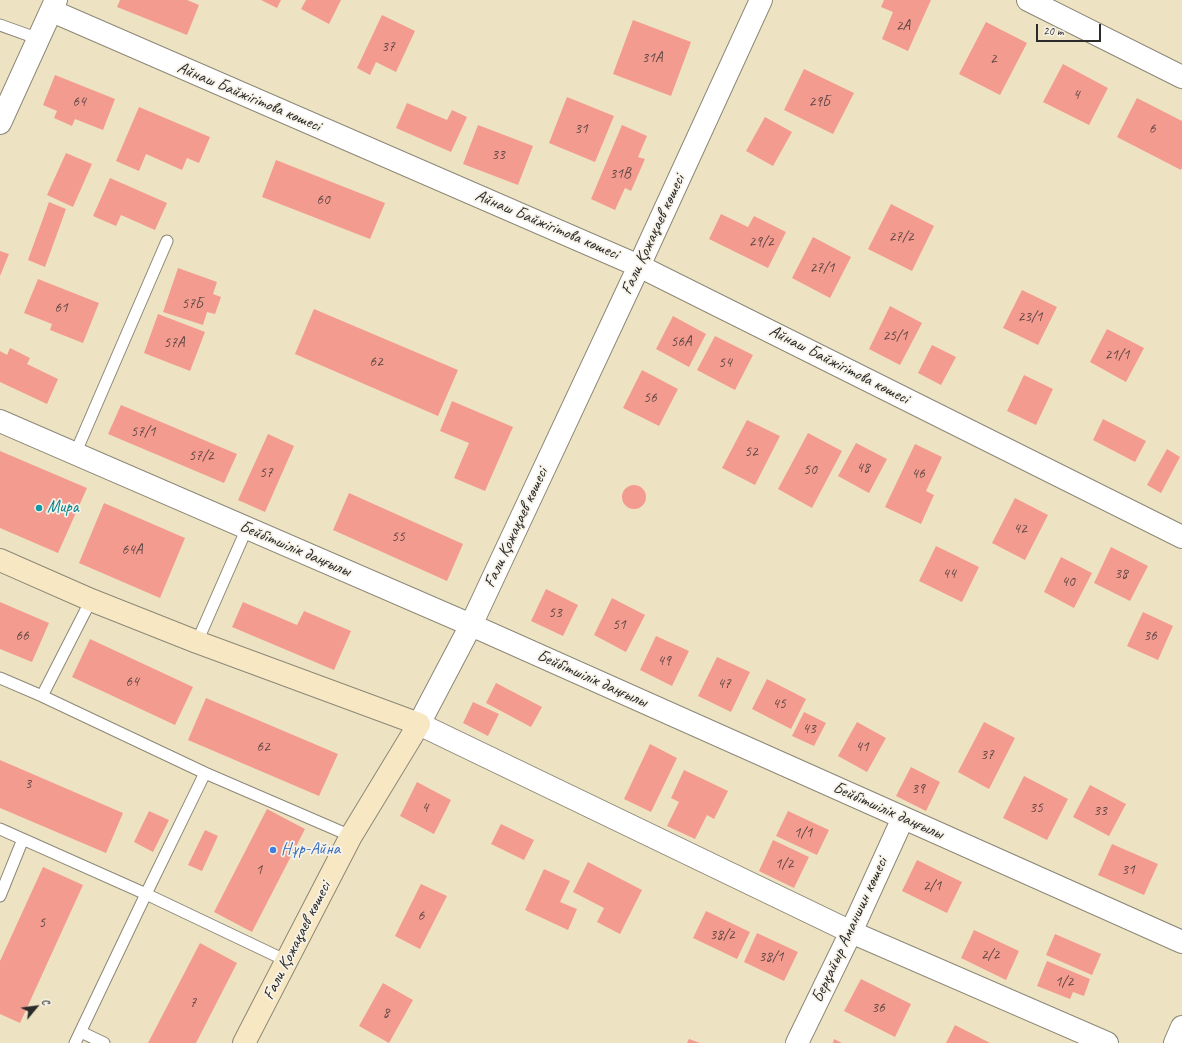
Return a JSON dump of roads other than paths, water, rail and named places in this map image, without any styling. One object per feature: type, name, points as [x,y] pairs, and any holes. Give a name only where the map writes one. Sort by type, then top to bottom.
[{"type":"street","name":"Ғали Қожақаев көшесі","points":[[244,1043],[351,836],[419,724],[471,625],[639,266],[761,0]]},
{"type":"street","points":[[1028,0],[1182,77]]},
{"type":"street","name":"Айнаш Байжігітова көшесі","points":[[0,124],[54,5],[639,266],[1182,537]]},
{"type":"street","name":"Бейбітшілік даңғылы","points":[[0,421],[471,625],[1182,942]]},
{"type":"street","points":[[0,560],[91,600],[197,642],[419,724],[851,932],[1107,1043]]},
{"type":"street","name":"Берқайыр Аманшин көшесі","points":[[797,1043],[851,932],[903,818]]},
{"type":"street","points":[[1175,1043],[1182,1027]]},
{"type":"lane","points":[[0,25],[39,39]]},
{"type":"lane","points":[[74,454],[167,241]]},
{"type":"lane","points":[[197,642],[247,528]]},
{"type":"lane","points":[[42,696],[91,600]]},
{"type":"lane","points":[[0,678],[205,772],[351,836]]},
{"type":"lane","points":[[75,1043],[205,772]]},
{"type":"lane","points":[[0,828],[146,894],[287,961]]},
{"type":"lane","points":[[0,896],[23,839]]},
{"type":"lane","points":[[81,1032],[104,1043]]},
{"type":"place","name":"Мира","points":[[39,508]]},
{"type":"place","name":"Нұр-Айна","points":[[273,850]]}]
